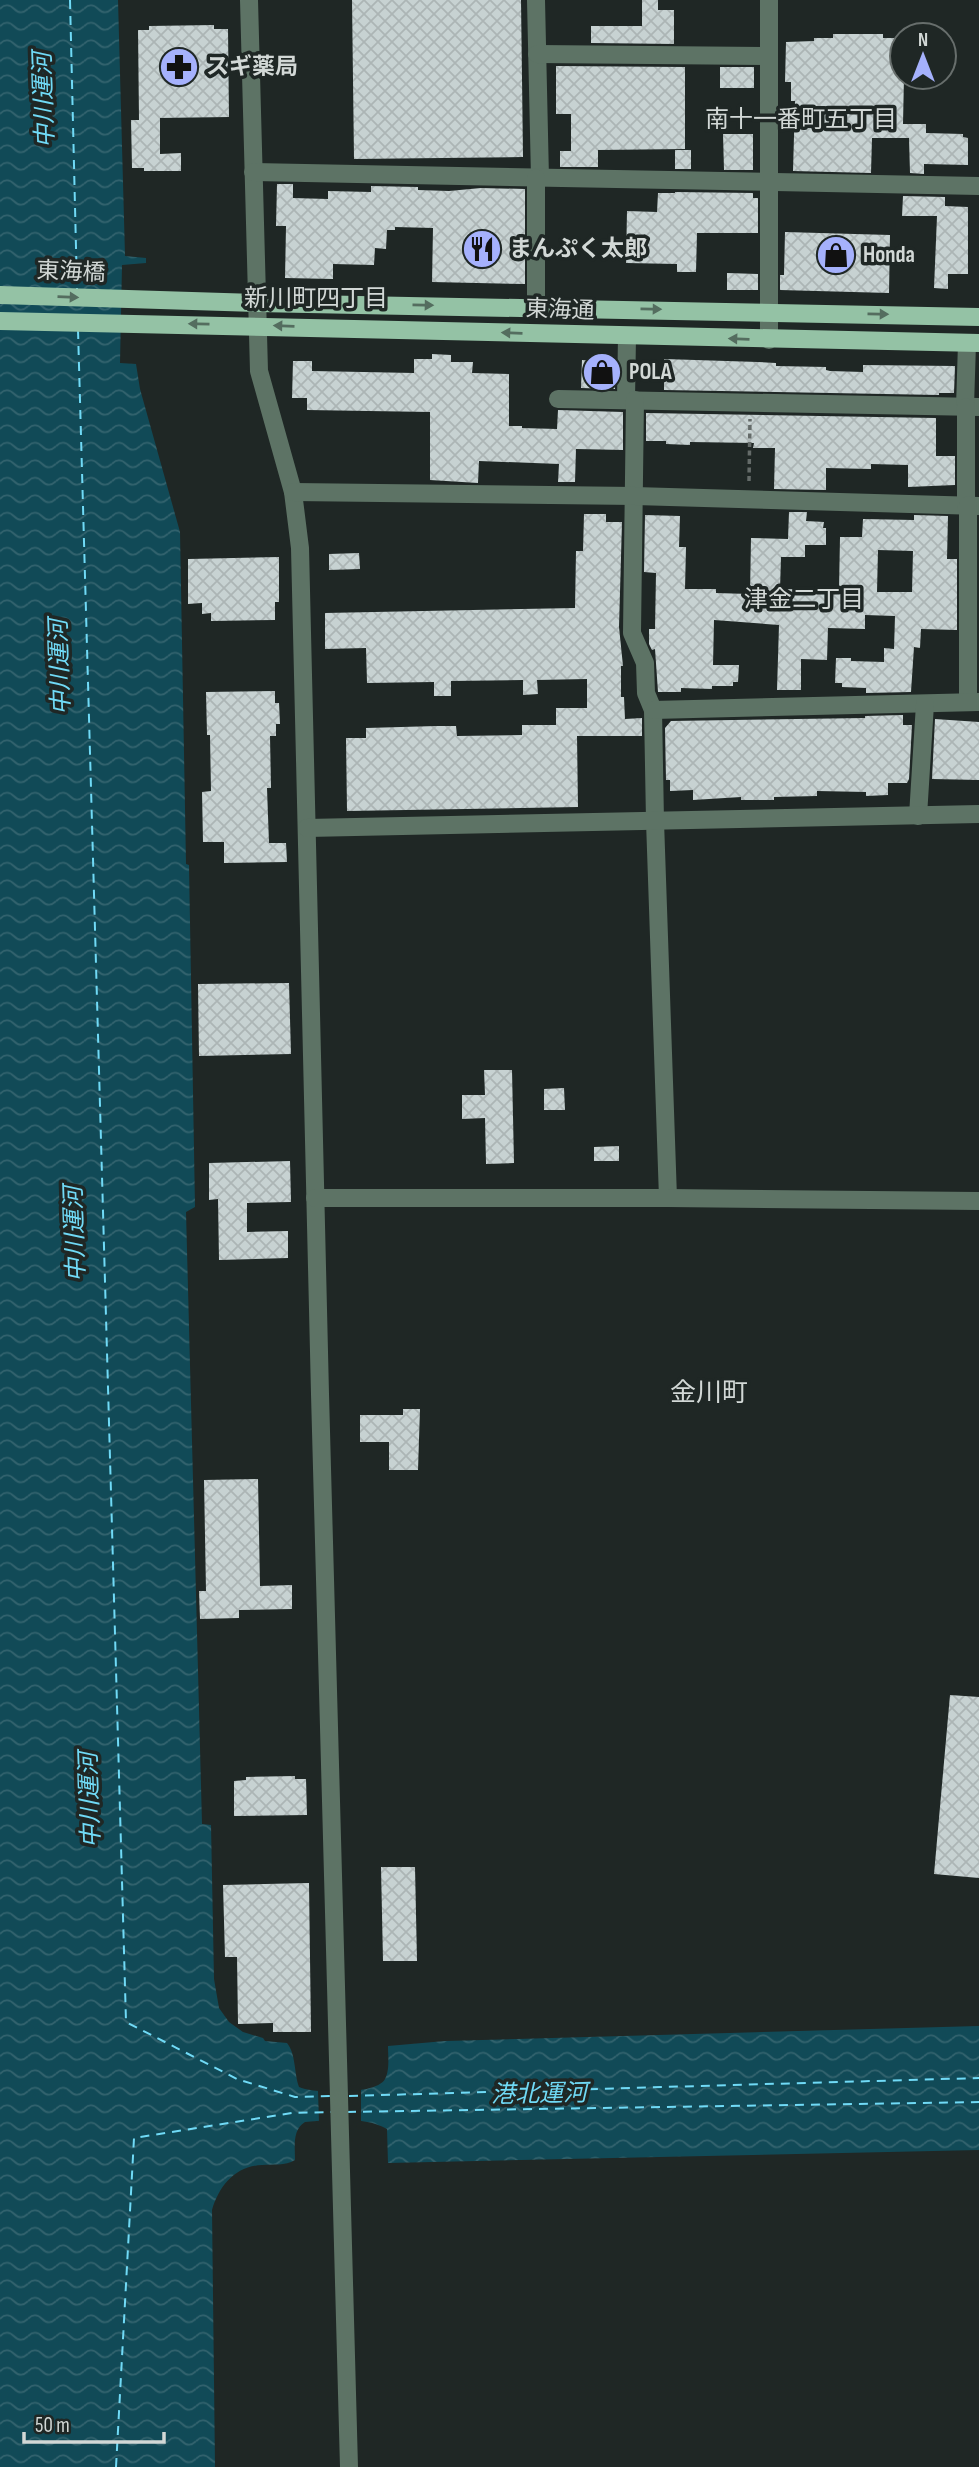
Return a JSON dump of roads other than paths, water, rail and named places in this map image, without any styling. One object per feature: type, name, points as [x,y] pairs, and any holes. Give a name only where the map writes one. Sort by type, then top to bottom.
[{"type":"main road","name":"東海橋","points":[[0,295],[257,303],[979,317]]},
{"type":"main road","name":"東海通","points":[[0,321],[973,343]]},
{"type":"street","points":[[249,0],[259,372],[293,492],[300,548],[349,2467]]},
{"type":"street","points":[[536,0],[536,307]]},
{"type":"street","points":[[769,0],[769,340]]},
{"type":"street","points":[[537,54],[769,56]]},
{"type":"street","points":[[254,172],[979,187]]},
{"type":"street","points":[[628,336],[635,496],[632,633],[645,663],[646,693],[653,710],[654,821],[668,1198]]},
{"type":"street","points":[[653,710],[973,702],[970,407],[973,343]]},
{"type":"street","points":[[558,399],[970,407]]},
{"type":"street","points":[[293,492],[635,496],[971,506]]},
{"type":"street","points":[[918,816],[925,704]]},
{"type":"street","points":[[307,828],[979,814]]},
{"type":"street","points":[[315,1198],[979,1201]]},
{"type":"water","points":[[0,0],[118,0],[125,256],[146,258],[146,263],[122,265],[120,363],[136,364],[140,389],[180,532],[195,1207],[186,1212],[202,1824],[211,1825],[214,1979],[219,2008],[229,2022],[243,2032],[265,2041],[287,2043],[292,2053],[299,2087],[330,2092],[358,2090],[380,2084],[388,2071],[388,2046],[445,2041],[979,2026],[979,2150],[388,2163],[387,2129],[358,2121],[305,2122],[296,2134],[295,2160],[283,2164],[252,2166],[236,2173],[224,2185],[212,2210],[215,2467],[0,2467]]},
{"type":"place","name":"スギ薬局","points":[[179,67]]},
{"type":"place","name":"まんぷく太郎","points":[[482,249]]},
{"type":"place","name":"Honda","points":[[836,255]]},
{"type":"place","name":"POLA","points":[[602,372]]},
{"type":"district","name":"南十一番町五丁目","points":[[801,119]]},
{"type":"district","name":"新川町四丁目","points":[[316,298]]},
{"type":"district","name":"津金二丁目","points":[[804,599]]},
{"type":"district","name":"金川町","points":[[709,1393]]},
{"type":"water label","name":"中川運河","points":[[44,100]]},
{"type":"water label","name":"中川運河","points":[[60,667]]},
{"type":"water label","name":"中川運河","points":[[75,1234]]},
{"type":"water label","name":"中川運河","points":[[90,1800]]},
{"type":"water label","name":"港北運河","points":[[539,2094]]}]
